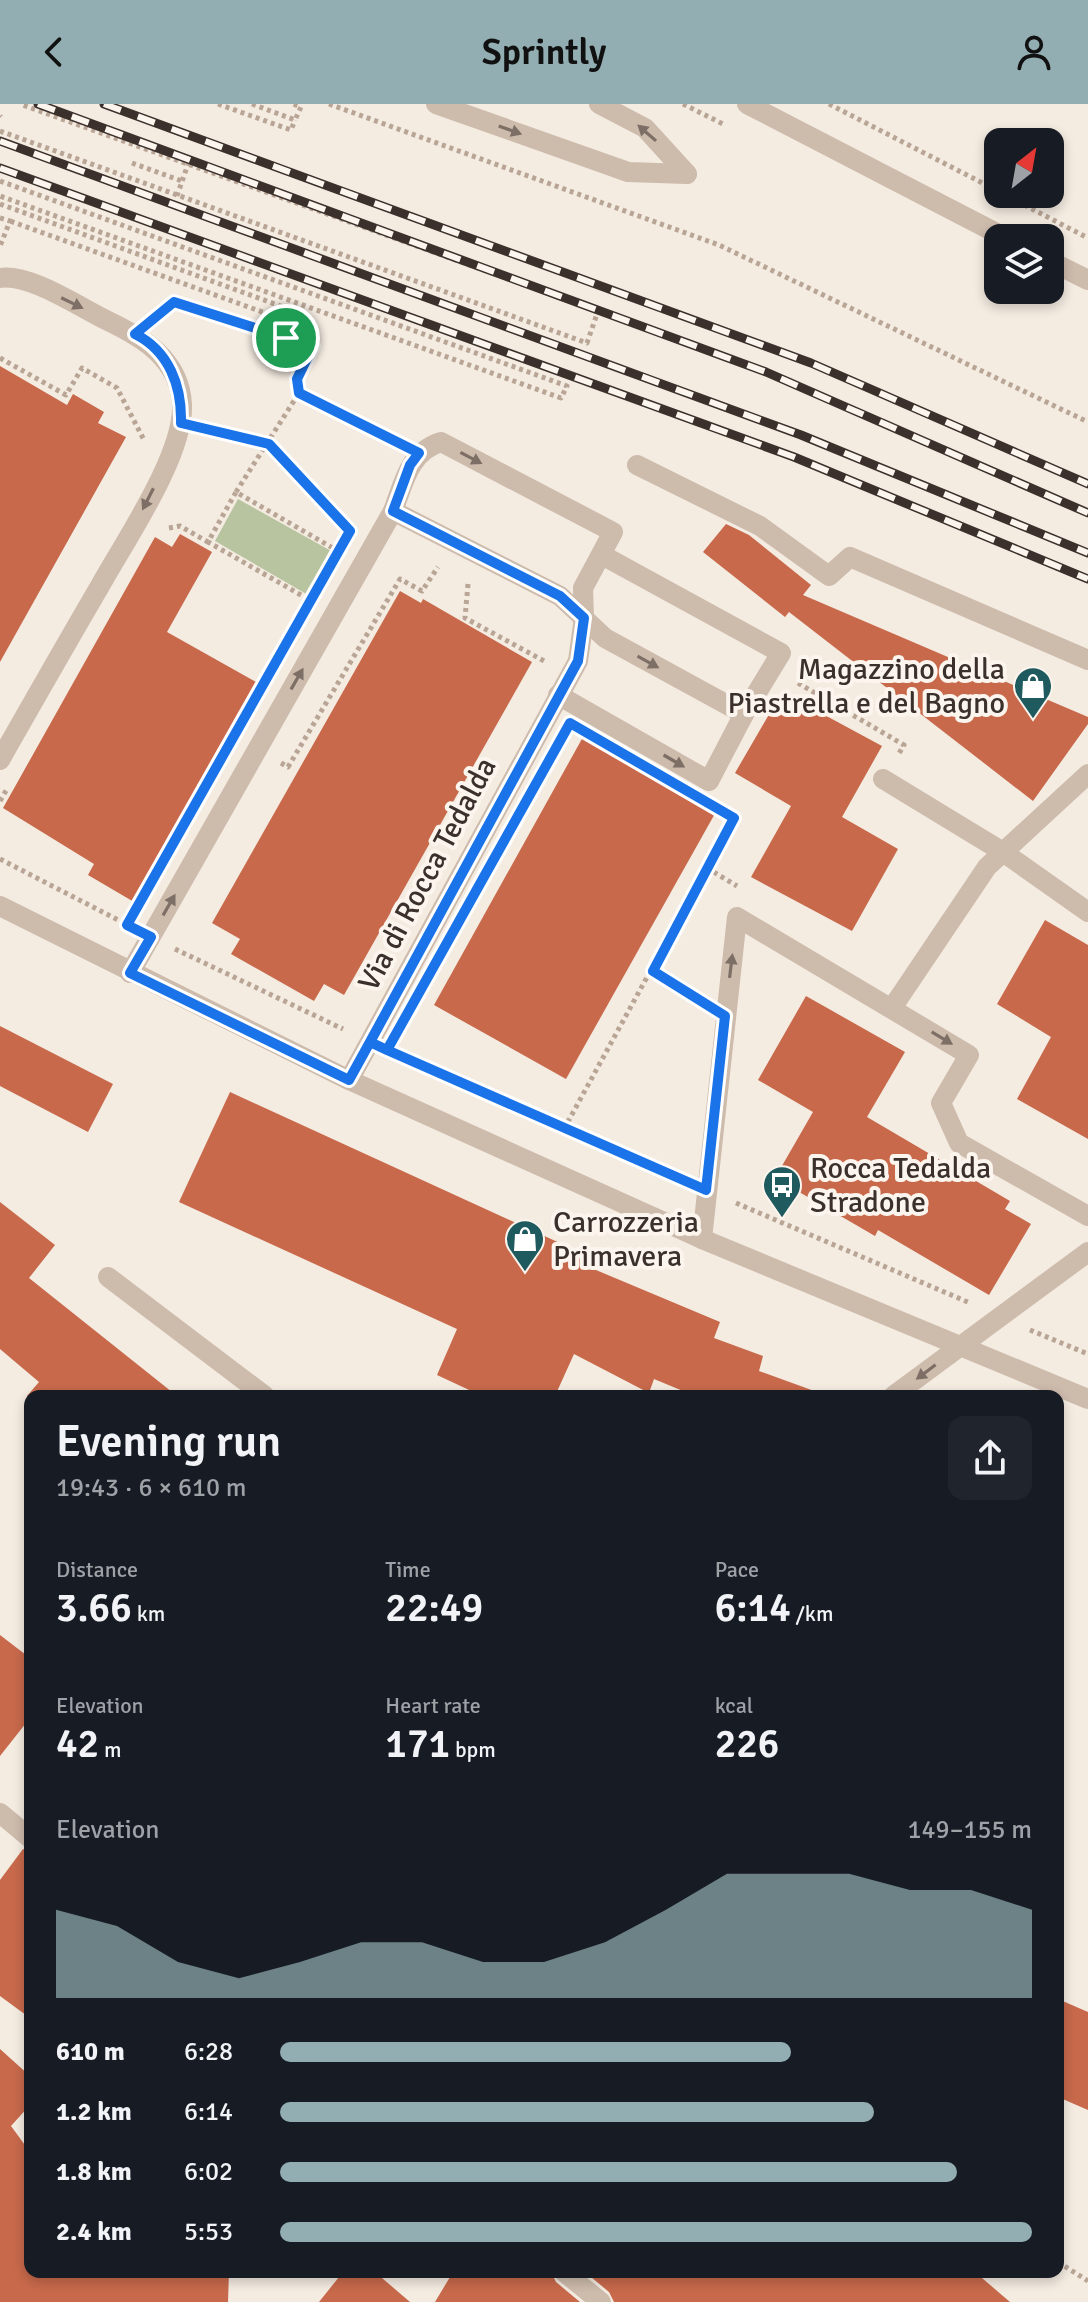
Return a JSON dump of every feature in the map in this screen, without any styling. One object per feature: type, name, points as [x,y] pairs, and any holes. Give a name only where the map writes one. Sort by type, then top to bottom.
[{"type":"street","points":[[436,104],[628,172],[687,174],[645,128],[599,104]]},
{"type":"street","points":[[747,104],[984,227]]},
{"type":"street","points":[[1064,268],[1088,280]]},
{"type":"street","points":[[0,278],[23,279],[135,334],[157,350],[178,385],[181,423],[147,502],[0,760]]},
{"type":"street","points":[[130,973],[393,511],[410,465],[419,453],[441,442],[613,532],[602,555],[781,653],[709,781],[558,695]]},
{"type":"street","points":[[637,465],[760,526],[829,576],[850,557],[1088,660]]},
{"type":"street","points":[[393,511],[560,596],[605,638],[744,714]]},
{"type":"street","name":"Via di Rocca Tedalda","points":[[349,1080],[578,661],[584,618],[583,588],[602,555]]},
{"type":"street","points":[[892,1008],[987,867],[1088,774]]},
{"type":"street","points":[[883,779],[1003,852],[1088,912]]},
{"type":"street","points":[[0,906],[349,1080],[702,1239],[1088,1399]]},
{"type":"street","points":[[702,1239],[737,917],[969,1055],[941,1103],[959,1143],[1088,1216]]},
{"type":"street","points":[[901,1390],[1088,1252]]},
{"type":"street","points":[[108,1277],[257,1390]]},
{"type":"street","points":[[0,1813],[24,1833]]},
{"type":"street","points":[[571,2278],[601,2302]]},
{"type":"path","points":[[0,131],[587,343],[598,311],[20,104]]},
{"type":"path","points":[[218,104],[291,130],[301,107],[293,104]]},
{"type":"path","points":[[252,104],[295,120]]},
{"type":"path","points":[[329,104],[719,245],[1088,422]]},
{"type":"path","points":[[829,104],[984,184]]},
{"type":"path","points":[[132,163],[182,181]]},
{"type":"path","points":[[177,196],[188,164]]},
{"type":"path","points":[[0,181],[567,386],[561,398],[0,196]]},
{"type":"path","points":[[0,204],[297,312],[286,338]]},
{"type":"path","points":[[1030,208],[1088,238]]},
{"type":"path","points":[[0,218],[293,323]]},
{"type":"path","points":[[3,244],[10,221]]},
{"type":"path","points":[[135,334],[174,302],[313,346],[297,379],[299,393],[208,542],[310,600]]},
{"type":"path","points":[[0,358],[66,395],[82,368],[117,388],[145,442]]},
{"type":"path","points":[[299,393],[419,453]]},
{"type":"path","points":[[181,423],[269,444],[350,531],[332,563]]},
{"type":"path","points":[[236,492],[339,551]]},
{"type":"path","points":[[275,760],[288,767],[400,579],[422,591],[437,566],[447,572]]},
{"type":"path","points":[[458,578],[468,584],[465,618],[552,666]]},
{"type":"path","points":[[302,614],[317,588]]},
{"type":"path","points":[[784,675],[904,745],[883,779]]},
{"type":"path","points":[[564,1129],[734,818],[709,804]]},
{"type":"path","points":[[0,859],[151,937]]},
{"type":"path","points":[[180,934],[172,948],[370,1042],[564,1129],[1088,1354]]},
{"type":"path","points":[[653,971],[725,1016]]},
{"type":"path","points":[[1064,2266],[1088,2281]]},
{"type":"green space","points":[[238,499],[333,552],[308,595],[215,541]]},
{"type":"building","points":[[0,366],[67,405],[73,394],[104,412],[98,423],[126,437],[0,662]]},
{"type":"building","points":[[726,524],[749,535],[811,585],[803,595],[1088,717],[1088,724],[1033,801],[789,612],[785,617],[703,552]]},
{"type":"building","points":[[180,534],[212,552],[167,632],[258,683],[134,902],[88,875],[94,864],[3,808],[155,537],[172,547]]},
{"type":"building","points":[[400,591],[421,603],[423,599],[532,662],[344,995],[324,984],[314,1001],[231,954],[240,939],[212,923]]},
{"type":"building","points":[[782,692],[882,746],[842,817],[898,849],[852,931],[751,877],[791,806],[735,773]]},
{"type":"building","points":[[583,737],[717,810],[566,1079],[434,1005]]},
{"type":"building","points":[[1045,920],[1088,945],[1088,1139],[1017,1099],[1051,1037],[997,1004]]},
{"type":"building","points":[[806,996],[905,1052],[867,1117],[1010,1201],[1005,1209],[1031,1224],[989,1295],[878,1230],[875,1236],[775,1178],[813,1112],[758,1080]]},
{"type":"building","points":[[0,1026],[113,1084],[88,1132],[0,1086]]},
{"type":"building","points":[[230,1092],[588,1256],[584,1265],[720,1322],[714,1338],[763,1356],[759,1371],[811,1390],[681,1390],[654,1379],[650,1390],[643,1390],[574,1354],[558,1390],[469,1390],[437,1375],[457,1329],[179,1202]]},
{"type":"building","points":[[0,1202],[55,1245],[29,1278],[169,1390],[32,1390],[39,1382],[0,1349]]},
{"type":"building","points":[[0,1635],[24,1653],[24,1726],[0,1756]]},
{"type":"building","points":[[24,1849],[24,2014],[0,1996],[0,1880]]},
{"type":"building","points":[[1064,2002],[1088,2012],[1088,2110],[1064,2100]]},
{"type":"building","points":[[0,2049],[24,2071],[24,2112],[11,2126],[24,2144],[24,2278],[229,2278],[228,2302],[0,2302]]},
{"type":"building","points":[[338,2278],[382,2278],[410,2302],[319,2302]]},
{"type":"building","points":[[449,2278],[554,2278],[580,2302],[435,2302]]},
{"type":"building","points":[[592,2278],[982,2278],[1010,2302],[614,2302],[609,2292]]},
{"type":"railway","points":[[38,104],[766,372],[1088,513]]},
{"type":"railway","points":[[104,104],[811,363],[1088,484]]},
{"type":"railway","points":[[0,141],[801,435],[1088,553]]},
{"type":"railway","points":[[0,168],[794,457],[1088,579]]},
{"type":"place","name":"Magazzino della Piastrella e del Bagno","points":[[1033,720]]},
{"type":"place","name":"Rocca Tedalda Stradone","points":[[782,1219]]},
{"type":"place","name":"Carrozzeria Primavera","points":[[525,1273]]},
{"type":"route","points":[[286,338],[174,302],[135,334],[157,350],[169,366],[182,403],[181,423],[269,444],[350,531],[127,925],[151,937],[130,973],[349,1080],[370,1042],[387,1050],[564,1129],[706,1190],[725,1016],[653,971],[734,818],[570,723],[387,1050],[370,1042],[578,661],[584,618],[560,596],[393,511],[410,465],[419,453],[299,393],[297,379],[313,346],[286,338]]}]
